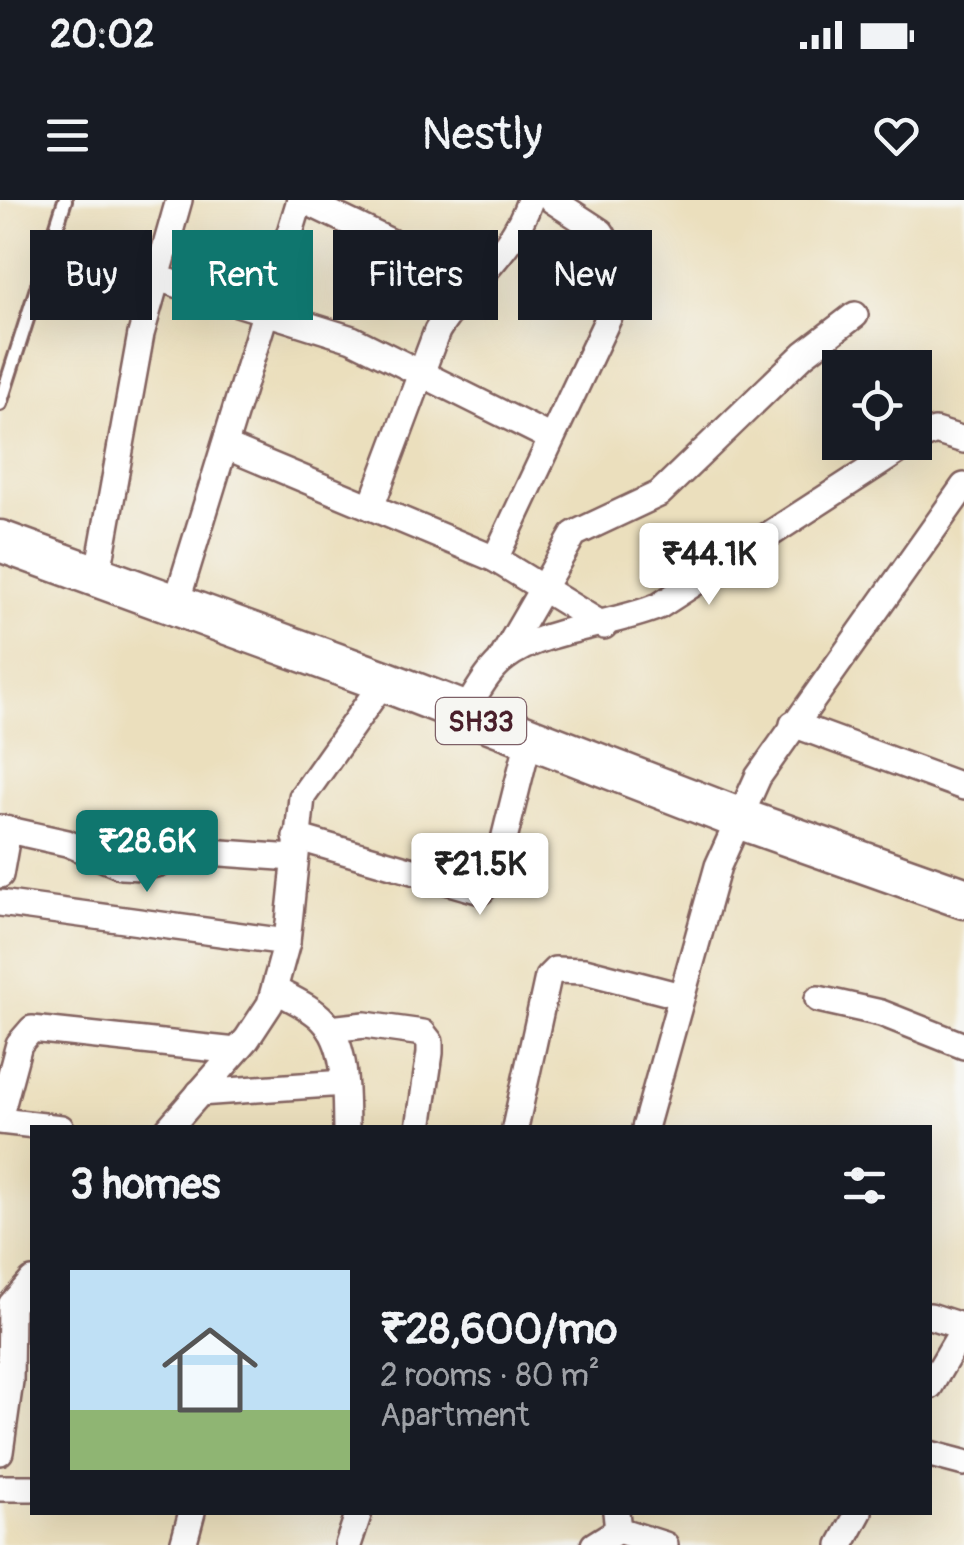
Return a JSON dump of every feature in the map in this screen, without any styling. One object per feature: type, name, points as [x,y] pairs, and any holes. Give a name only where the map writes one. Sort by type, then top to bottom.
[{"type":"main road","name":"SH33","points":[[0,541],[384,681],[738,818],[964,898]]},
{"type":"street","points":[[96,578],[154,277],[179,200]]},
{"type":"street","points":[[291,230],[301,200],[365,230]]},
{"type":"street","points":[[498,257],[516,236],[530,200]]},
{"type":"street","points":[[495,558],[612,310],[624,274],[601,232],[552,200]]},
{"type":"street","points":[[154,277],[172,283]]},
{"type":"street","points":[[463,714],[501,660],[574,534],[659,494],[804,354],[854,315]]},
{"type":"street","points":[[176,607],[261,320]]},
{"type":"street","points":[[289,320],[352,339],[418,376],[550,438]]},
{"type":"street","points":[[371,507],[418,376],[446,320]]},
{"type":"street","points":[[932,432],[964,440]]},
{"type":"street","points":[[225,446],[495,558],[604,626]]},
{"type":"street","points":[[501,660],[526,645],[604,626],[659,606],[885,460]]},
{"type":"street","points":[[646,1125],[718,866],[758,776],[964,486]]},
{"type":"street","points":[[172,1125],[262,1020],[276,990],[287,942],[302,797],[384,681]]},
{"type":"street","points":[[793,724],[964,787]]},
{"type":"street","points":[[0,875],[4,829],[67,842],[120,866],[142,867],[208,852],[295,847],[481,891],[495,876],[529,739]]},
{"type":"street","points":[[0,903],[287,942]]},
{"type":"street","points":[[516,1125],[548,976],[555,970],[584,971],[681,996]]},
{"type":"street","points":[[276,990],[321,1017],[330,1029],[344,1083],[346,1125]]},
{"type":"street","points":[[818,999],[881,1013],[964,1046]]},
{"type":"street","points":[[330,1029],[365,1024],[423,1033],[430,1042],[430,1054],[419,1125]]},
{"type":"street","points":[[43,1125],[0,1118],[18,1044],[32,1028],[236,1051]]},
{"type":"street","points":[[199,1094],[344,1083]]},
{"type":"street","points":[[0,1452],[10,1381],[14,1306],[30,1284]]},
{"type":"street","points":[[932,1317],[964,1328],[932,1383]]},
{"type":"street","points":[[932,1455],[964,1464]]},
{"type":"street","points":[[0,1488],[30,1488]]},
{"type":"street","points":[[183,1545],[191,1515]]},
{"type":"street","points":[[348,1545],[358,1515]]},
{"type":"street","points":[[841,1545],[857,1515]]},
{"type":"street","points":[[594,1545],[623,1531],[665,1545]]},
{"type":"lane","points":[[0,404],[65,200]]}]
